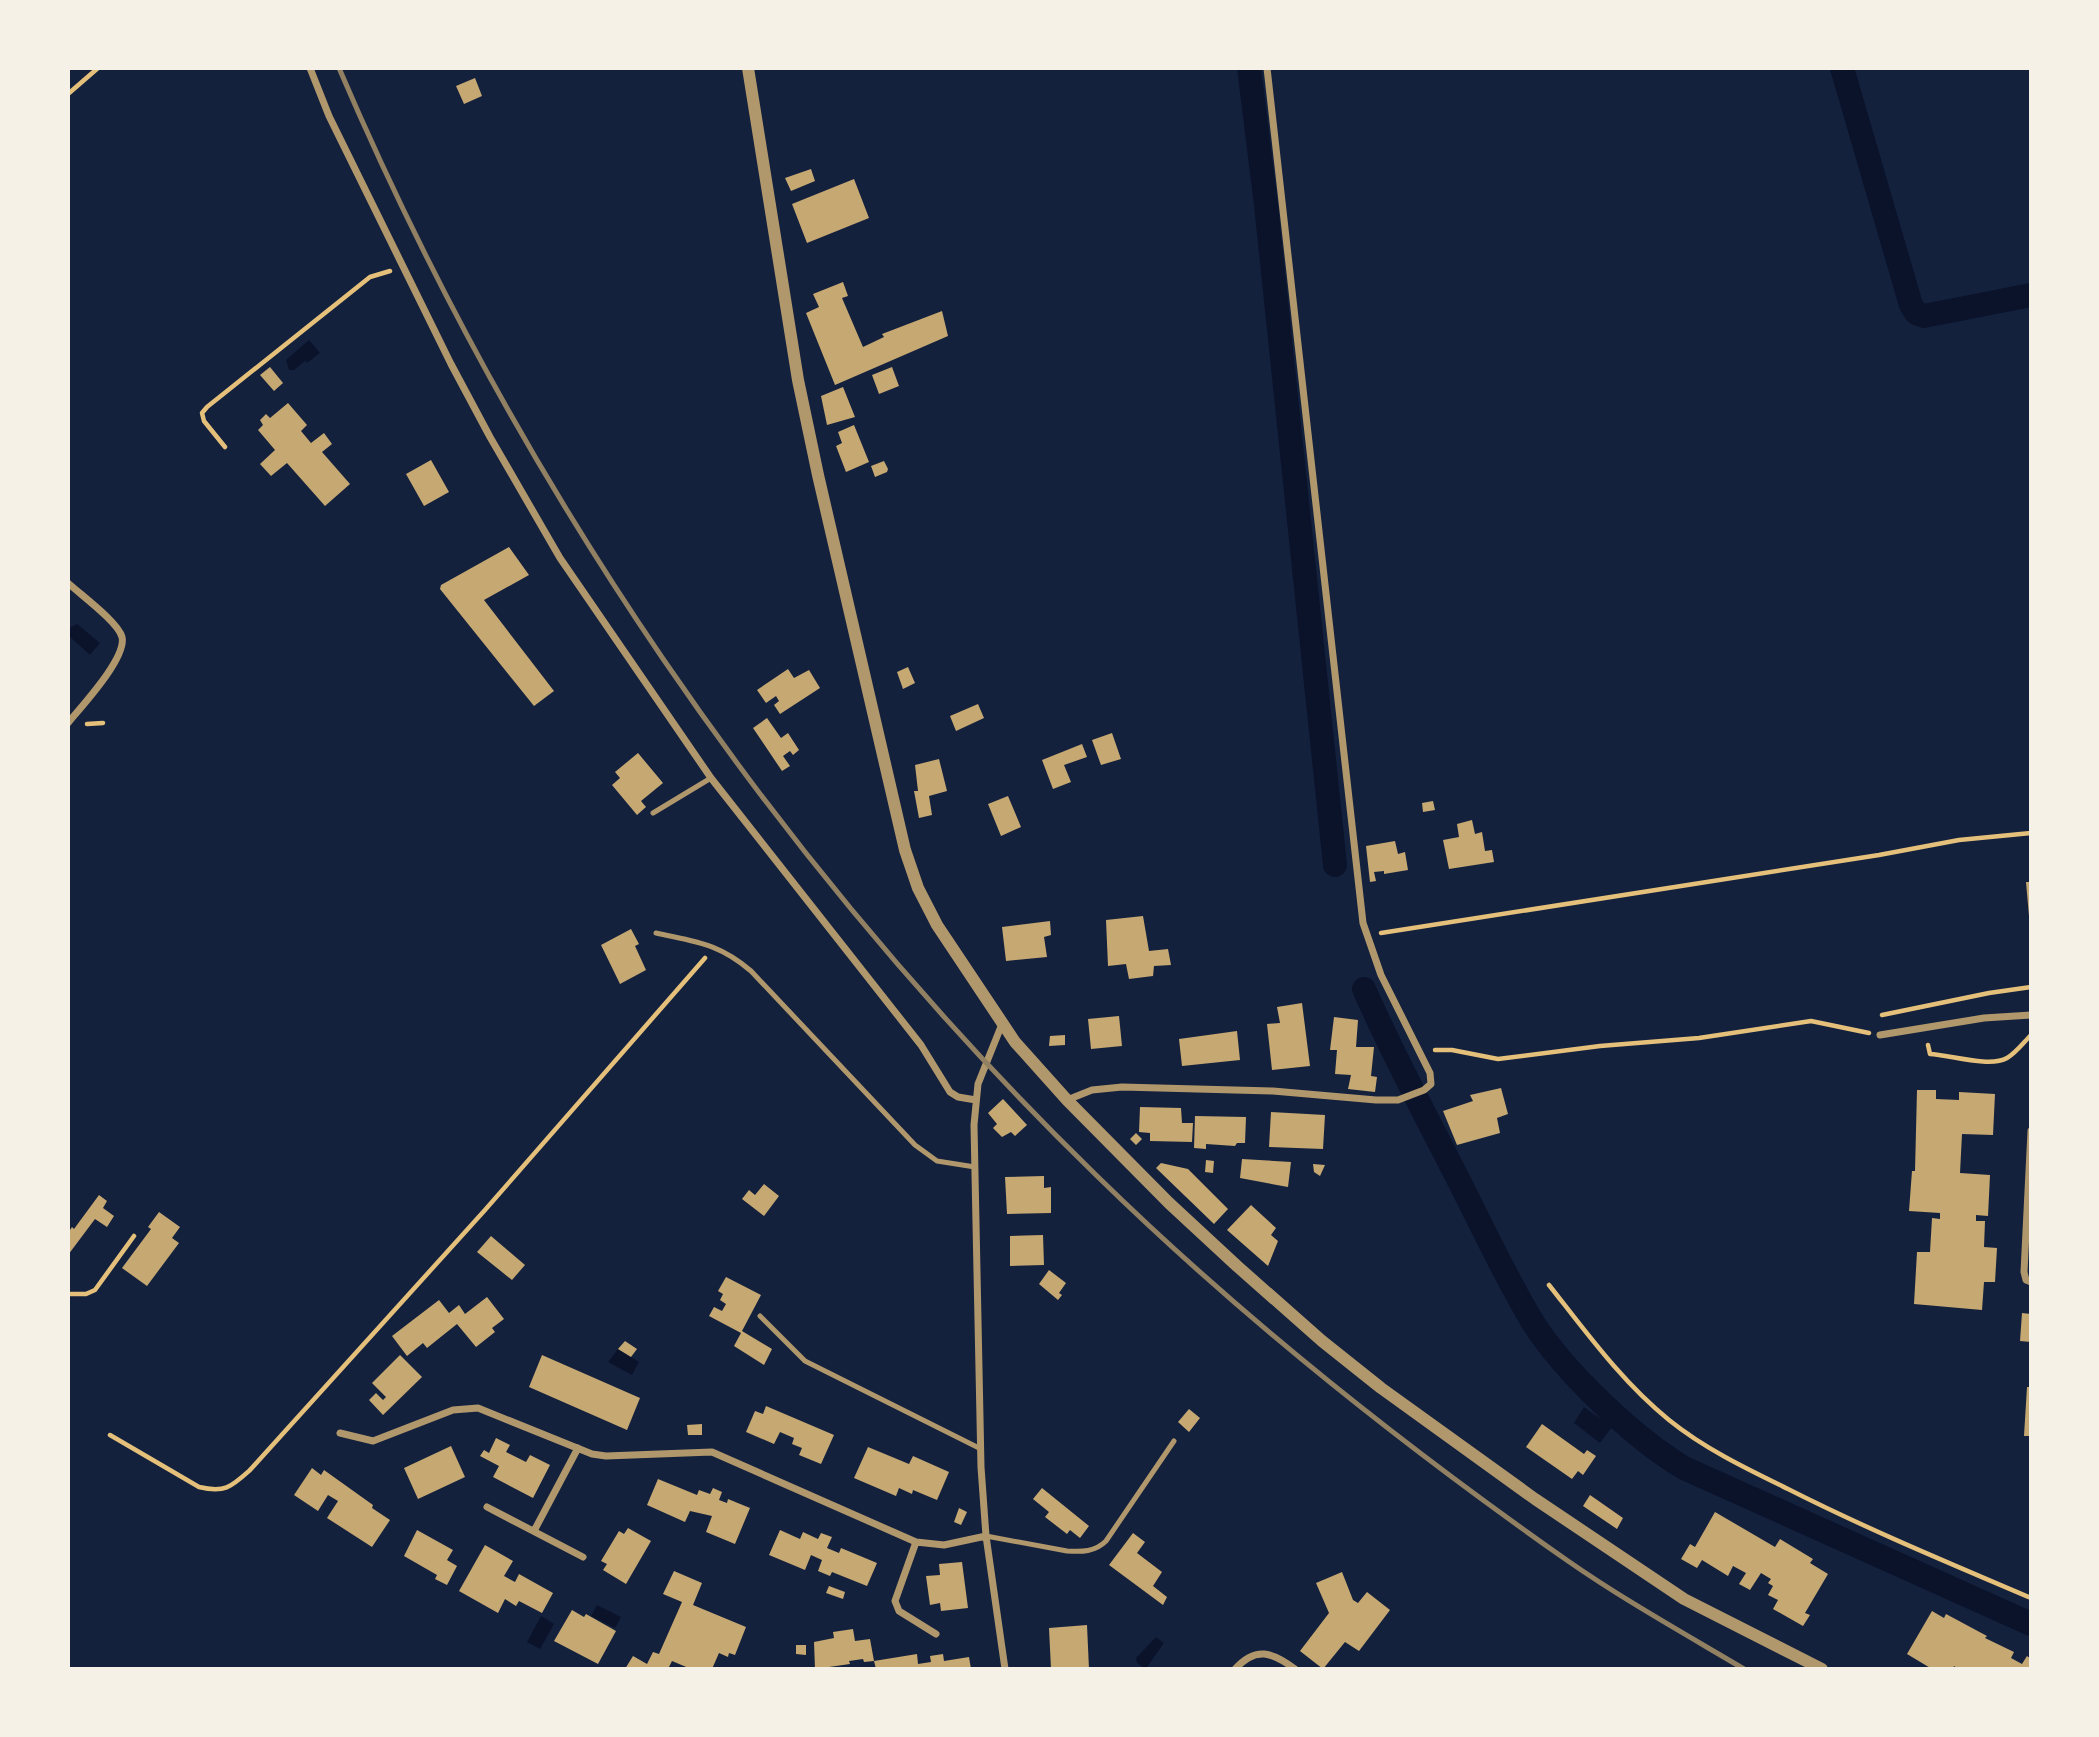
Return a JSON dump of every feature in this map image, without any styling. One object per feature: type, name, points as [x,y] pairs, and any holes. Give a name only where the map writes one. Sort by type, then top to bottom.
[{"type":"street","points":[[310,68],[329,116],[402,267],[490,436],[560,558],[711,778],[921,1045],[950,1092],[958,1097],[975,1100]]},
{"type":"street","points":[[748,68],[798,380],[905,850],[918,888],[937,925],[1014,1042],[1169,1203],[1322,1341],[1381,1388],[1535,1499],[1684,1598],[1822,1669]]},
{"type":"street","points":[[1068,1100],[1092,1090],[1122,1087],[1273,1091],[1376,1100],[1406,1098],[1431,1084],[1432,1078],[1381,975],[1366,935],[1361,911],[1267,68]]},
{"type":"street","points":[[68,583],[112,623],[122,638],[120,653],[115,663],[68,723]]},
{"type":"street","points":[[1880,1035],[1984,1018],[2031,1015]]},
{"type":"street","points":[[1002,1024],[986,1062],[975,1100],[981,1449],[986,1536],[1005,1669]]},
{"type":"street","points":[[2031,1131],[2024,1272],[2026,1280],[2031,1282]]},
{"type":"street","points":[[340,1433],[373,1441],[453,1410],[478,1408],[592,1454],[606,1456],[712,1452],[916,1542],[944,1545],[986,1536]]},
{"type":"street","points":[[534,1531],[578,1448]]},
{"type":"street","points":[[487,1507],[583,1557]]},
{"type":"street","points":[[916,1542],[895,1601],[896,1607],[936,1634]]},
{"type":"street","points":[[1235,1669],[1249,1656],[1264,1654],[1278,1656],[1295,1669]]},
{"type":"lane","points":[[653,813],[711,778]]},
{"type":"lane","points":[[656,933],[715,947],[736,958],[915,1145],[937,1161],[976,1167]]},
{"type":"lane","points":[[760,1316],[805,1361],[981,1449]]},
{"type":"lane","points":[[986,1536],[1067,1551],[1090,1551],[1100,1547],[1174,1441]]},
{"type":"path","points":[[68,94],[97,68]]},
{"type":"path","points":[[226,447],[204,421],[202,413],[207,407],[370,277],[402,267]]},
{"type":"path","points":[[1366,935],[1959,840],[2031,833]]},
{"type":"path","points":[[110,1435],[199,1487],[214,1490],[230,1488],[250,1470],[485,1210],[715,947]]},
{"type":"path","points":[[1882,1015],[2031,987]]},
{"type":"path","points":[[1421,1055],[1442,1049],[1498,1059],[1600,1046],[1699,1038],[1811,1021],[1880,1035]]},
{"type":"path","points":[[1928,1045],[1930,1054],[1951,1055],[1980,1062],[2006,1059],[2031,1035]]},
{"type":"path","points":[[68,1294],[86,1294],[95,1290],[134,1236]]},
{"type":"path","points":[[1549,1285],[1611,1363],[1666,1418],[1691,1437],[1744,1468],[1834,1512],[2031,1598]]},
{"type":"water","points":[[309,340],[320,353],[307,363],[305,361],[294,370],[289,370],[286,360]]},
{"type":"water","points":[[77,624],[100,643],[90,655],[68,635],[71,627]]},
{"type":"water","points":[[618,1349],[639,1362],[632,1375],[608,1362]]},
{"type":"water","points":[[1584,1407],[1612,1427],[1600,1443],[1574,1423]]},
{"type":"water","points":[[597,1605],[621,1617],[615,1628],[591,1616]]},
{"type":"water","points":[[541,1616],[554,1624],[540,1649],[527,1642]]},
{"type":"water","points":[[1156,1637],[1164,1643],[1147,1667],[1143,1667],[1137,1663],[1136,1658]]},
{"type":"building","points":[[475,78],[482,96],[464,104],[456,86]]},
{"type":"building","points":[[811,169],[815,181],[791,191],[785,178]]},
{"type":"building","points":[[854,179],[869,218],[807,243],[792,204]]},
{"type":"building","points":[[843,282],[848,296],[842,298],[863,347],[884,337],[882,334],[942,311],[948,336],[835,385],[806,313],[819,307],[813,294]]},
{"type":"building","points":[[270,367],[283,383],[274,391],[260,375]]},
{"type":"building","points":[[892,367],[899,386],[879,394],[872,375]]},
{"type":"building","points":[[843,387],[855,417],[827,425],[821,396]]},
{"type":"building","points":[[288,403],[307,425],[301,431],[311,443],[324,433],[332,444],[322,452],[350,484],[325,506],[287,463],[271,476],[260,464],[275,450],[258,430],[263,425],[260,420],[266,414],[270,418]]},
{"type":"building","points":[[854,425],[869,462],[846,472],[836,446],[842,443],[838,432]]},
{"type":"building","points":[[431,460],[449,492],[424,506],[406,474]]},
{"type":"building","points":[[884,461],[887,472],[875,477],[871,466]]},
{"type":"building","points":[[509,547],[529,575],[484,600],[554,691],[534,706],[440,589],[441,585]]},
{"type":"building","points":[[908,667],[915,683],[903,689],[897,672]]},
{"type":"building","points":[[788,669],[794,678],[809,670],[820,688],[780,714],[774,705],[779,701],[776,696],[766,703],[757,690]]},
{"type":"building","points":[[978,704],[984,718],[956,731],[950,716]]},
{"type":"building","points":[[767,718],[781,738],[788,733],[799,750],[793,755],[790,751],[783,756],[790,766],[782,771],[753,728]]},
{"type":"building","points":[[1112,733],[1121,759],[1101,765],[1092,740]]},
{"type":"building","points":[[1082,744],[1087,757],[1064,765],[1071,782],[1053,789],[1042,760]]},
{"type":"building","points":[[638,753],[663,783],[641,801],[646,807],[637,815],[612,785],[620,778],[615,772]]},
{"type":"building","points":[[939,759],[947,791],[929,796],[932,815],[919,818],[914,791],[918,791],[915,765]]},
{"type":"building","points":[[1008,796],[1021,827],[1001,836],[988,804]]},
{"type":"building","points":[[1433,801],[1435,810],[1423,812],[1422,803]]},
{"type":"building","points":[[1472,820],[1475,834],[1482,832],[1485,851],[1492,850],[1494,862],[1449,869],[1443,840],[1459,837],[1457,824]]},
{"type":"building","points":[[1395,841],[1398,854],[1405,852],[1408,870],[1384,874],[1384,871],[1374,872],[1376,881],[1370,882],[1366,846]]},
{"type":"building","points":[[2026,882],[2031,882],[2031,916],[2029,916]]},
{"type":"building","points":[[1143,916],[1149,951],[1168,949],[1171,965],[1154,966],[1153,976],[1129,979],[1126,964],[1108,966],[1106,920]]},
{"type":"building","points":[[1050,921],[1051,935],[1044,937],[1047,957],[1006,961],[1002,927]]},
{"type":"building","points":[[631,929],[639,944],[635,946],[646,970],[620,984],[601,945]]},
{"type":"building","points":[[1302,1003],[1310,1066],[1272,1070],[1267,1024],[1280,1023],[1277,1007]]},
{"type":"building","points":[[1119,1016],[1122,1046],[1091,1049],[1088,1019]]},
{"type":"building","points":[[1334,1017],[1358,1020],[1356,1047],[1374,1047],[1371,1076],[1377,1077],[1375,1092],[1348,1089],[1351,1075],[1335,1074],[1337,1050],[1330,1050]]},
{"type":"building","points":[[1237,1031],[1240,1060],[1182,1066],[1179,1039]]},
{"type":"building","points":[[1065,1035],[1065,1045],[1049,1046],[1050,1036]]},
{"type":"building","points":[[1501,1088],[1508,1114],[1497,1118],[1500,1133],[1457,1145],[1443,1111],[1473,1101],[1470,1095]]},
{"type":"building","points":[[1917,1090],[1936,1090],[1936,1099],[1959,1100],[1959,1092],[1995,1094],[1993,1135],[1962,1134],[1960,1173],[1990,1175],[1988,1216],[1976,1215],[1976,1221],[1985,1221],[1984,1247],[1997,1248],[1995,1282],[1984,1282],[1982,1310],[1914,1304],[1917,1252],[1930,1252],[1932,1218],[1940,1219],[1940,1213],[1909,1211],[1912,1171],[1915,1171]]},
{"type":"building","points":[[1003,1099],[1027,1125],[1015,1136],[1011,1132],[1002,1137],[993,1128],[997,1124],[988,1113]]},
{"type":"building","points":[[1140,1107],[1181,1108],[1182,1123],[1193,1123],[1192,1142],[1150,1141],[1150,1133],[1139,1132]]},
{"type":"building","points":[[1271,1112],[1325,1115],[1323,1149],[1269,1147]]},
{"type":"building","points":[[1195,1116],[1246,1117],[1245,1143],[1237,1143],[1235,1146],[1206,1144],[1206,1149],[1194,1148]]},
{"type":"building","points":[[1136,1133],[1142,1139],[1136,1145],[1130,1139]]},
{"type":"building","points":[[1242,1159],[1291,1162],[1288,1187],[1240,1178]]},
{"type":"building","points":[[1206,1160],[1214,1161],[1213,1173],[1205,1172]]},
{"type":"building","points":[[1161,1163],[1188,1169],[1228,1209],[1214,1224],[1156,1168]]},
{"type":"building","points":[[1313,1164],[1325,1165],[1320,1176],[1314,1172]]},
{"type":"building","points":[[1044,1176],[1044,1188],[1051,1187],[1051,1213],[1007,1214],[1005,1177]]},
{"type":"building","points":[[764,1184],[779,1196],[764,1216],[742,1199],[749,1190],[755,1195]]},
{"type":"building","points":[[99,1195],[107,1201],[103,1208],[114,1216],[107,1227],[95,1219],[68,1255],[68,1233],[72,1227],[74,1229]]},
{"type":"building","points":[[1251,1205],[1276,1228],[1271,1235],[1278,1241],[1268,1266],[1227,1230]]},
{"type":"building","points":[[159,1212],[180,1227],[172,1238],[179,1243],[147,1286],[122,1268],[151,1229],[148,1227]]},
{"type":"building","points":[[1043,1235],[1044,1265],[1010,1266],[1010,1236]]},
{"type":"building","points":[[491,1236],[525,1265],[512,1280],[477,1252]]},
{"type":"building","points":[[1049,1270],[1066,1283],[1058,1300],[1039,1284]]},
{"type":"building","points":[[726,1277],[761,1295],[742,1331],[772,1349],[764,1365],[734,1346],[741,1333],[709,1316],[714,1307],[722,1311],[726,1304],[720,1300],[723,1294],[718,1291]]},
{"type":"building","points":[[487,1297],[504,1319],[492,1328],[495,1332],[476,1347],[457,1324],[427,1348],[423,1343],[407,1356],[392,1336],[439,1300],[449,1313],[459,1305],[465,1314]]},
{"type":"building","points":[[2022,1313],[2031,1314],[2031,1342],[2020,1341]]},
{"type":"building","points":[[625,1341],[637,1349],[631,1357],[618,1349]]},
{"type":"building","points":[[400,1355],[422,1377],[383,1415],[369,1400],[376,1393],[383,1400],[386,1397],[372,1383]]},
{"type":"building","points":[[542,1355],[640,1398],[627,1430],[529,1387]]},
{"type":"building","points":[[2027,1387],[2031,1387],[2031,1436],[2024,1436]]},
{"type":"building","points":[[766,1406],[834,1435],[821,1464],[799,1455],[802,1448],[792,1444],[794,1438],[780,1432],[774,1444],[746,1432],[755,1411],[763,1414]]},
{"type":"building","points":[[1189,1409],[1200,1418],[1189,1432],[1178,1422]]},
{"type":"building","points":[[702,1424],[702,1435],[688,1435],[687,1425]]},
{"type":"building","points":[[1542,1424],[1584,1454],[1587,1450],[1596,1456],[1583,1475],[1578,1471],[1572,1479],[1526,1447]]},
{"type":"building","points":[[496,1438],[510,1445],[506,1452],[526,1462],[530,1455],[550,1465],[533,1498],[493,1477],[499,1466],[480,1456],[484,1450],[489,1453]]},
{"type":"building","points":[[451,1446],[465,1477],[418,1499],[404,1468]]},
{"type":"building","points":[[868,1447],[909,1464],[913,1456],[949,1472],[937,1500],[913,1490],[912,1494],[899,1488],[896,1496],[854,1478]]},
{"type":"building","points":[[312,1468],[321,1475],[324,1470],[390,1520],[372,1547],[327,1518],[338,1501],[328,1495],[318,1511],[294,1495]]},
{"type":"building","points":[[658,1479],[697,1495],[699,1490],[710,1494],[713,1488],[722,1492],[719,1500],[727,1503],[728,1499],[750,1508],[735,1544],[706,1532],[712,1516],[690,1511],[685,1522],[647,1505]]},
{"type":"building","points":[[1042,1488],[1089,1526],[1080,1538],[1070,1530],[1067,1534],[1045,1517],[1049,1512],[1033,1499]]},
{"type":"building","points":[[1590,1495],[1623,1518],[1617,1529],[1583,1506]]},
{"type":"building","points":[[959,1508],[967,1512],[961,1525],[954,1522]]},
{"type":"building","points":[[1715,1512],[1775,1547],[1780,1539],[1813,1559],[1810,1563],[1828,1574],[1805,1613],[1810,1615],[1803,1626],[1773,1609],[1778,1600],[1768,1595],[1773,1586],[1768,1583],[1771,1579],[1761,1573],[1750,1590],[1739,1584],[1746,1573],[1733,1566],[1728,1576],[1702,1560],[1697,1568],[1681,1559],[1690,1544],[1695,1547]]},
{"type":"building","points":[[628,1528],[651,1541],[626,1584],[603,1570],[607,1564],[601,1561],[619,1531],[624,1534]]},
{"type":"building","points":[[417,1530],[453,1550],[447,1560],[457,1566],[447,1585],[435,1579],[437,1575],[404,1556]]},
{"type":"building","points":[[780,1530],[800,1539],[803,1532],[818,1539],[821,1533],[832,1537],[827,1548],[839,1553],[841,1548],[877,1563],[867,1586],[832,1572],[830,1576],[818,1571],[822,1560],[811,1555],[805,1570],[769,1555]]},
{"type":"building","points":[[1133,1533],[1145,1542],[1137,1553],[1162,1572],[1153,1586],[1167,1597],[1163,1605],[1109,1565]]},
{"type":"building","points":[[485,1545],[513,1561],[504,1576],[515,1582],[519,1574],[553,1593],[542,1613],[519,1601],[516,1606],[505,1599],[498,1613],[459,1591]]},
{"type":"building","points":[[962,1562],[968,1608],[941,1611],[940,1603],[930,1605],[926,1576],[940,1575],[939,1564]]},
{"type":"building","points":[[674,1571],[702,1583],[693,1605],[746,1627],[735,1655],[729,1653],[728,1657],[719,1653],[712,1669],[691,1669],[672,1661],[668,1669],[625,1669],[633,1656],[647,1664],[653,1652],[659,1654],[682,1602],[663,1594]]},
{"type":"building","points":[[1342,1572],[1353,1600],[1358,1603],[1367,1592],[1390,1610],[1359,1651],[1345,1642],[1323,1669],[1300,1651],[1329,1613],[1316,1583]]},
{"type":"building","points":[[829,1586],[845,1592],[843,1599],[826,1593]]},
{"type":"building","points":[[572,1610],[584,1617],[586,1614],[616,1631],[598,1664],[554,1641]]},
{"type":"building","points":[[1932,1611],[1944,1618],[1946,1614],[1987,1636],[1985,1638],[2014,1652],[2011,1658],[2022,1664],[2027,1656],[2031,1659],[2031,1669],[1958,1669],[1954,1666],[1953,1669],[1932,1669],[1907,1654]]},
{"type":"building","points":[[1087,1625],[1089,1669],[1051,1669],[1049,1628]]},
{"type":"building","points":[[853,1629],[855,1641],[870,1639],[874,1661],[864,1662],[863,1659],[849,1661],[850,1664],[815,1669],[814,1642],[834,1638],[833,1632]]},
{"type":"building","points":[[796,1645],[806,1645],[806,1655],[796,1654]]},
{"type":"building","points":[[917,1654],[918,1664],[931,1662],[930,1656],[943,1654],[944,1661],[969,1657],[971,1669],[876,1669],[874,1661]]},
{"type":"waterway","points":[[1249,68],[1266,205],[1335,865]]},
{"type":"waterway","points":[[1842,68],[1911,305],[1916,313],[1924,316],[2031,295]]},
{"type":"waterway","points":[[1364,989],[1502,1267],[1532,1321],[1562,1361],[1601,1402],[1664,1455],[1684,1468],[2031,1624]]},
{"type":"railway","points":[[339,68],[409,222],[487,371],[571,517],[663,659],[762,796],[867,928],[978,1054],[1096,1175],[1151,1228],[1265,1329],[1384,1425],[1506,1517],[1633,1603],[1744,1669]]}]
